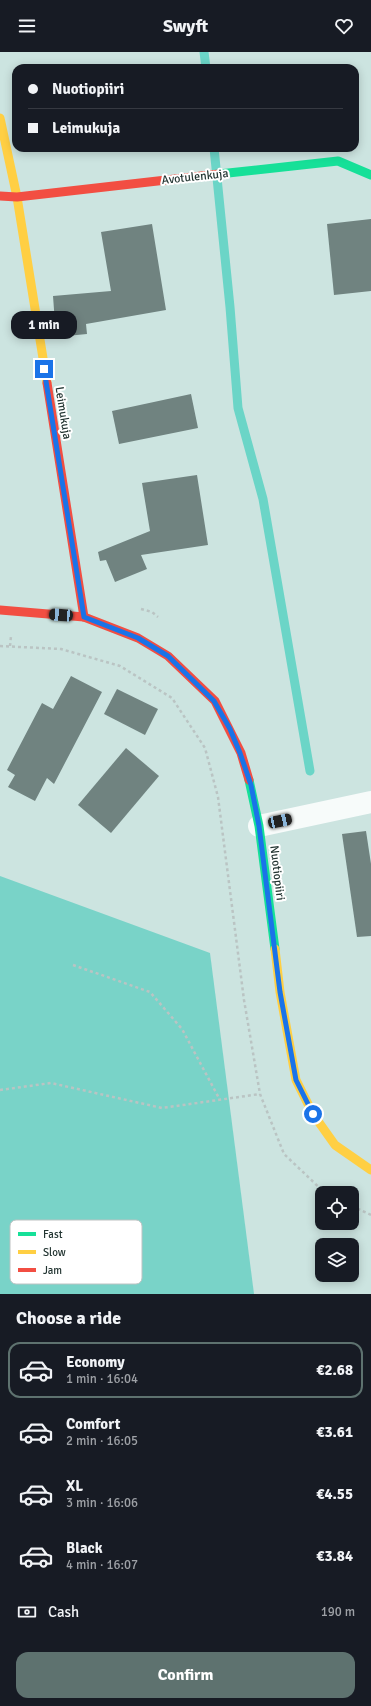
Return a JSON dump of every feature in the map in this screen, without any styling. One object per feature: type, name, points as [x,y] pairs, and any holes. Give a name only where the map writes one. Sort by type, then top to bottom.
[{"type":"street","name":"Leimukuja","points":[[0,118],[17,196],[84,617]]},
{"type":"street","name":"Avotulenkuja","points":[[0,196],[17,196],[338,161],[371,175]]},
{"type":"street","name":"Nuotiopiiri","points":[[0,610],[84,617],[138,638],[168,656],[214,701],[240,753],[251,785],[259,826],[280,992],[296,1080],[313,1114],[335,1146],[371,1170]]},
{"type":"street","points":[[259,826],[371,802]]},
{"type":"path","points":[[0,646],[61,649],[120,666],[172,698],[205,748],[219,804],[244,1000],[260,1094],[284,1154],[318,1186]]},
{"type":"path","points":[[73,965],[150,992],[182,1029],[220,1100]]},
{"type":"path","points":[[0,1090],[51,1082],[162,1108],[260,1094]]},
{"type":"path","points":[[359,1209],[371,1215]]},
{"type":"shaded area","points":[[0,876],[210,953],[254,1294],[0,1294]]},
{"type":"building","points":[[371,219],[371,291],[334,295],[327,224]]},
{"type":"building","points":[[152,224],[166,310],[86,324],[87,334],[56,337],[53,296],[111,291],[101,232]]},
{"type":"building","points":[[191,394],[198,428],[119,444],[112,411]]},
{"type":"building","points":[[197,475],[208,545],[141,555],[147,569],[115,582],[106,560],[100,561],[98,552],[150,531],[142,483]]},
{"type":"building","points":[[71,676],[102,692],[54,784],[47,778],[35,801],[8,787],[15,775],[7,770],[42,703],[53,709]]},
{"type":"building","points":[[117,689],[158,709],[145,735],[104,714]]},
{"type":"building","points":[[126,748],[159,776],[111,833],[78,805]]},
{"type":"building","points":[[366,831],[371,864],[371,936],[357,937],[342,834]]},
{"type":"waterway","points":[[204,52],[206,64]]},
{"type":"waterway","points":[[214,152],[230,307],[238,408],[263,499],[310,771]]},
{"type":"traffic: fast","points":[[219,174],[338,161],[371,175]]},
{"type":"traffic: fast","points":[[249,780],[259,826],[275,949]]},
{"type":"traffic: slow","points":[[0,118],[17,197],[47,383]]},
{"type":"traffic: slow","points":[[275,949],[280,992],[296,1080],[313,1114],[335,1145],[371,1170]]},
{"type":"traffic: jam","points":[[0,196],[17,197],[219,174]]},
{"type":"traffic: jam","points":[[47,383],[84,617]]},
{"type":"traffic: jam","points":[[0,610],[84,617],[138,638],[168,656],[215,701],[241,753],[249,780]]},
{"type":"route","points":[[44,369],[84,617],[138,638],[168,656],[214,701],[230,729],[240,753],[251,785],[259,826],[280,992],[296,1080],[313,1114]]}]
